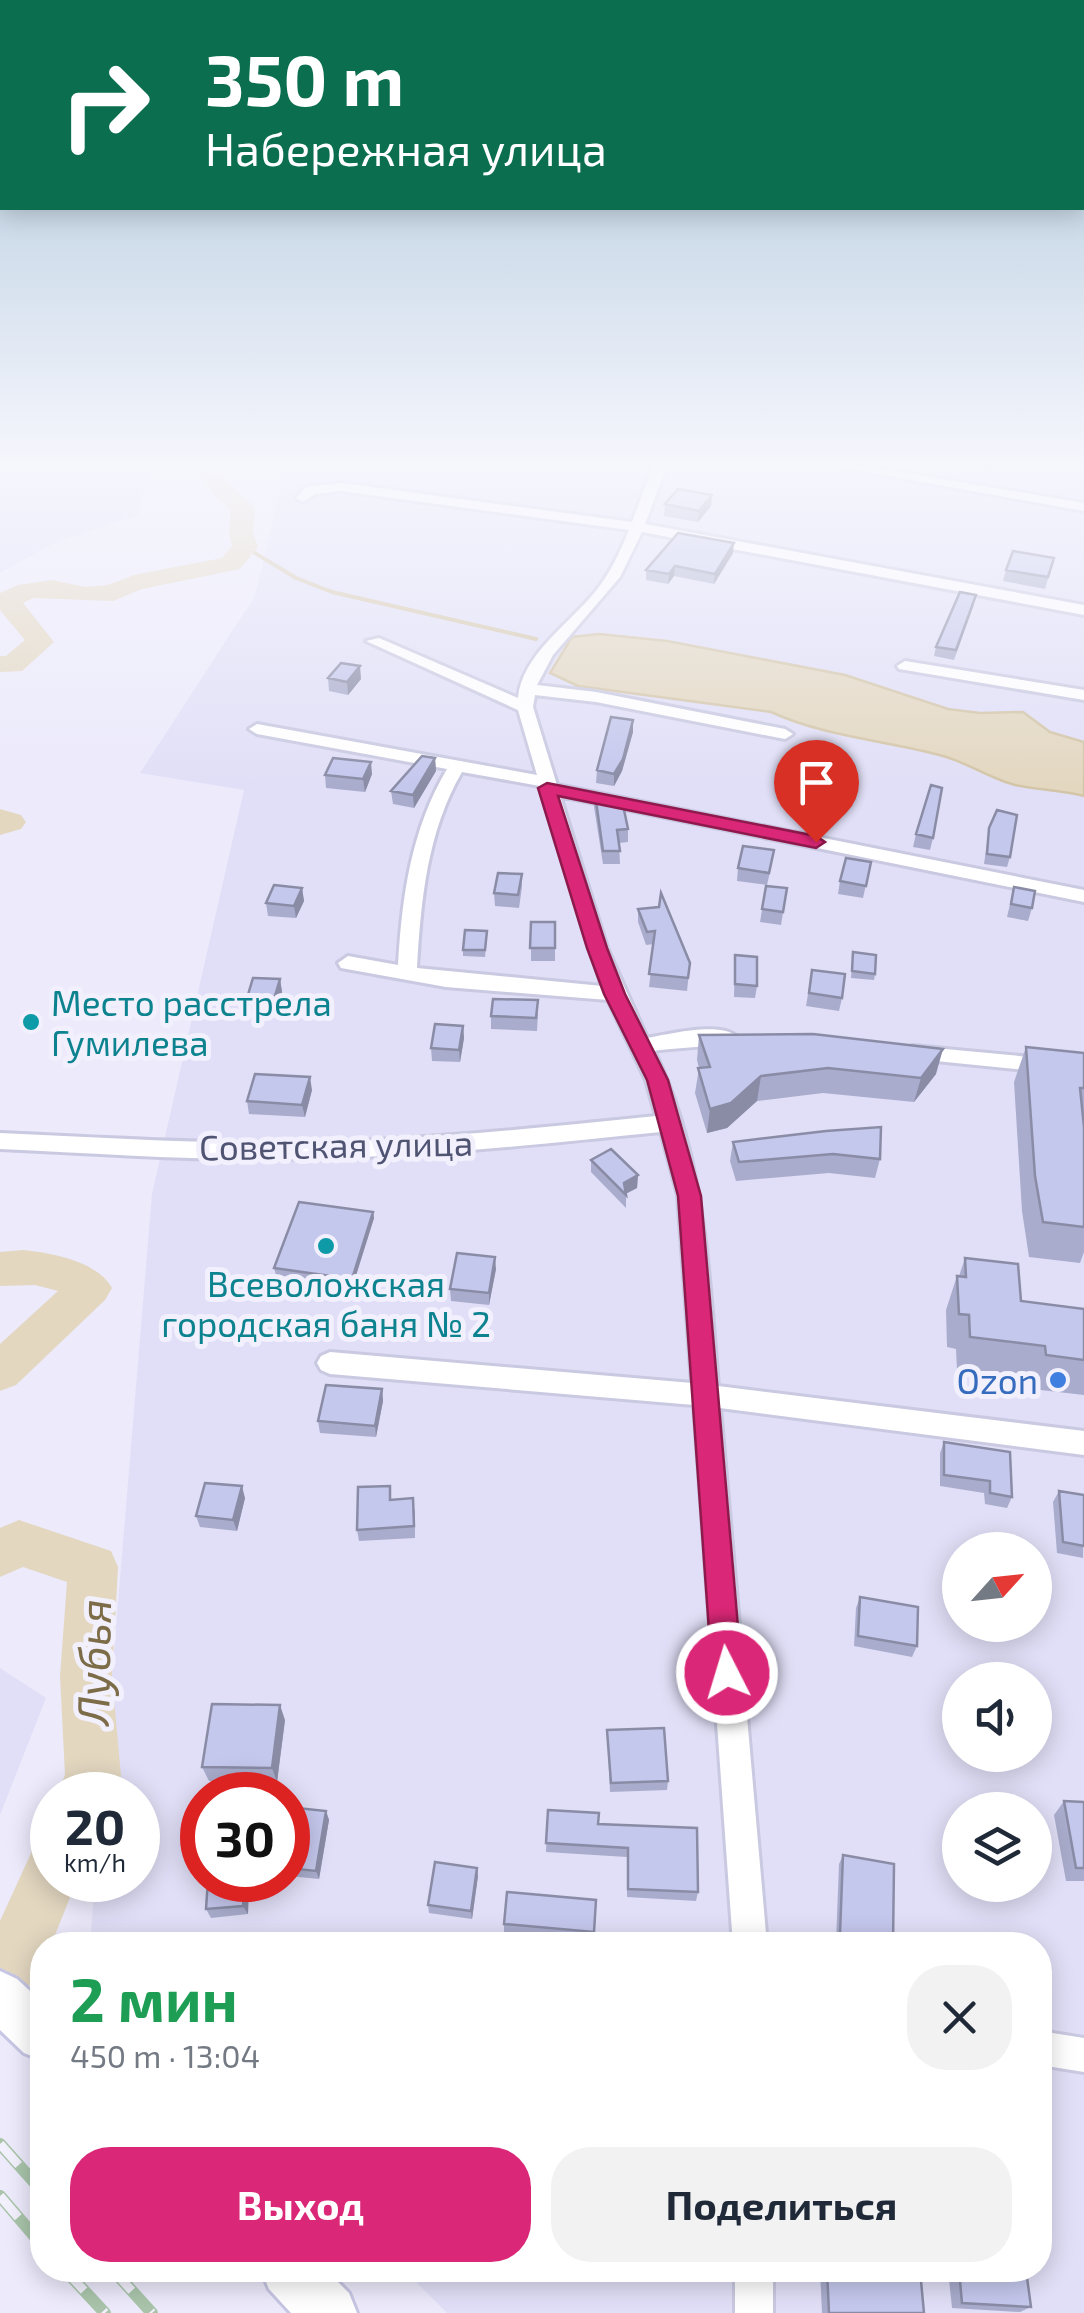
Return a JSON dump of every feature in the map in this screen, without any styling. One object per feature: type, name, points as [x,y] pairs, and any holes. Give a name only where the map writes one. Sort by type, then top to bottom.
[{"type":"street","points":[[615,571],[597,600],[541,656],[526,698],[547,785],[615,994],[642,1047],[671,1122],[694,1219],[704,1396],[749,1932]]},
{"type":"street","points":[[874,571],[1084,610]]},
{"type":"street","points":[[374,641],[526,698],[596,697],[785,734]]},
{"type":"street","points":[[905,666],[1084,694]]},
{"type":"street","points":[[257,729],[458,766],[1084,896]]},
{"type":"street","points":[[407,973],[410,914],[427,823],[440,792],[458,766]]},
{"type":"street","points":[[348,963],[407,973],[615,994]]},
{"type":"street","points":[[642,1047],[682,1038],[741,1038]]},
{"type":"street","points":[[900,1052],[1084,1069]]},
{"type":"street","name":"Советская улица","points":[[0,1141],[272,1151],[366,1149],[671,1122]]},
{"type":"street","points":[[330,1363],[704,1396],[1084,1443]]},
{"type":"street","points":[[0,1996],[30,2024]]},
{"type":"street","points":[[1052,2050],[1084,2055]]},
{"type":"street","points":[[299,2282],[329,2313]]},
{"type":"street","points":[[754,2282],[754,2313]]},
{"type":"shaded area","points":[[261,571],[1084,571],[1084,2313],[447,2313],[416,2282],[1052,2282],[1052,1932],[91,1932],[93,1902],[160,1902],[160,1772],[104,1772],[152,1194],[244,790],[140,773],[255,596]]},
{"type":"shaded area","points":[[599,634],[667,641],[845,675],[948,709],[1023,712],[1050,732],[1084,742],[1084,796],[1015,785],[943,756],[834,733],[771,712],[578,686],[550,673],[572,637]]},
{"type":"shaded area","points":[[0,1668],[46,1698],[0,1815]]},
{"type":"building","points":[[1012,571],[1050,571],[1048,577]]},
{"type":"building","points":[[960,592],[976,595],[956,650],[936,647]]},
{"type":"building","points":[[341,663],[360,666],[347,682],[328,678]]},
{"type":"building","points":[[611,717],[633,720],[623,759],[614,774],[597,770]]},
{"type":"building","points":[[422,756],[435,758],[413,795],[391,791]]},
{"type":"building","points":[[333,758],[371,762],[363,779],[325,775]]},
{"type":"building","points":[[931,785],[942,788],[933,838],[916,834]]},
{"type":"building","points":[[595,794],[612,798],[613,805],[623,805],[628,829],[617,830],[620,851],[603,851]]},
{"type":"building","points":[[997,810],[1017,815],[1010,857],[987,854],[989,828]]},
{"type":"building","points":[[743,846],[774,850],[769,873],[738,868]]},
{"type":"building","points":[[846,858],[871,862],[866,886],[840,881]]},
{"type":"building","points":[[498,873],[522,874],[518,895],[494,893]]},
{"type":"building","points":[[274,885],[302,888],[294,906],[266,903]]},
{"type":"building","points":[[766,886],[787,888],[783,912],[762,909]]},
{"type":"building","points":[[1014,887],[1035,891],[1032,908],[1011,904]]},
{"type":"building","points":[[661,893],[690,963],[688,978],[649,974],[655,931],[647,932],[638,909],[659,907]]},
{"type":"building","points":[[531,922],[555,922],[555,948],[530,948]]},
{"type":"building","points":[[465,930],[487,931],[485,950],[463,950]]},
{"type":"building","points":[[853,952],[876,955],[875,974],[852,971]]},
{"type":"building","points":[[735,955],[757,957],[757,986],[735,984]]},
{"type":"building","points":[[812,970],[845,974],[842,998],[809,993]]},
{"type":"building","points":[[253,978],[280,979],[274,999],[247,998]]},
{"type":"building","points":[[493,999],[538,1000],[536,1018],[491,1016]]},
{"type":"building","points":[[435,1024],[463,1026],[459,1050],[431,1048]]},
{"type":"building","points":[[813,1034],[943,1049],[921,1078],[828,1068],[761,1076],[731,1103],[710,1109],[698,1068],[710,1067],[699,1035]]},
{"type":"building","points":[[1026,1047],[1084,1053],[1084,1088],[1080,1088],[1084,1227],[1043,1222],[1035,1176]]},
{"type":"building","points":[[255,1074],[310,1077],[302,1105],[247,1101]]},
{"type":"building","points":[[881,1127],[880,1159],[833,1154],[739,1162],[733,1142],[826,1131]]},
{"type":"building","points":[[611,1149],[638,1175],[624,1183],[626,1195],[591,1160]]},
{"type":"building","name":"Всеволожская городская баня № 2","points":[[299,1202],[373,1212],[352,1279],[274,1268]]},
{"type":"building","points":[[457,1253],[495,1257],[489,1293],[450,1289]]},
{"type":"building","points":[[965,1258],[1018,1264],[1021,1301],[1084,1309],[1084,1360],[1046,1355],[1045,1346],[970,1337],[969,1315],[959,1314],[957,1276],[966,1277]]},
{"type":"building","points":[[326,1385],[382,1389],[375,1426],[318,1421]]},
{"type":"building","points":[[944,1442],[1010,1452],[1012,1497],[990,1493],[990,1481],[944,1475]]},
{"type":"building","points":[[205,1483],[242,1486],[233,1520],[196,1516]]},
{"type":"building","points":[[390,1486],[390,1500],[413,1498],[414,1526],[357,1530],[358,1487]]},
{"type":"building","points":[[1059,1491],[1084,1495],[1084,1546],[1063,1542]]},
{"type":"building","points":[[860,1597],[918,1607],[917,1646],[858,1636]]},
{"type":"building","points":[[212,1704],[280,1705],[272,1768],[202,1767]]},
{"type":"building","points":[[664,1728],[668,1781],[611,1783],[607,1730]]},
{"type":"building","points":[[1064,1801],[1084,1802],[1084,1868],[1076,1868]]},
{"type":"building","points":[[310,1809],[326,1811],[316,1871],[310,1870]]},
{"type":"building","points":[[548,1810],[599,1813],[598,1824],[697,1828],[698,1892],[628,1889],[628,1848],[546,1843]]},
{"type":"building","points":[[843,1855],[894,1864],[893,1932],[840,1932]]},
{"type":"building","points":[[435,1862],[477,1868],[471,1911],[428,1905]]},
{"type":"building","points":[[507,1892],[596,1900],[594,1932],[504,1924]]},
{"type":"building","points":[[206,1902],[243,1902],[243,1906],[206,1909]]},
{"type":"building","points":[[828,2282],[921,2282],[924,2313],[829,2313]]},
{"type":"building","points":[[960,2282],[1028,2282],[1031,2307],[962,2303]]},
{"type":"waterway","name":"Лубья","points":[[0,664],[12,665],[40,642],[24,617],[5,601],[27,591],[52,588],[85,595],[113,593],[134,583],[196,571]]},
{"type":"waterway","points":[[284,571],[332,592],[536,639]]},
{"type":"waterway","name":"Лубья","points":[[0,819],[10,822],[0,825]]},
{"type":"waterway","name":"Лубья","points":[[0,1269],[47,1270],[90,1288],[0,1372]]},
{"type":"waterway","name":"Лубья","points":[[0,1554],[19,1543],[93,1567],[86,1676],[93,1772]]},
{"type":"waterway","name":"Лубья","points":[[0,1978],[39,1902]]},
{"type":"railway","points":[[0,2144],[30,2178]]},
{"type":"railway","points":[[0,2196],[30,2231]]},
{"type":"railway","points":[[76,2282],[105,2313]]},
{"type":"railway","points":[[124,2282],[152,2313]]},
{"type":"place","name":"Место расстрела Гумилева","points":[[31,1022]]},
{"type":"place","name":"Всеволожская городская баня № 2","points":[[326,1246]]},
{"type":"place","name":"Ozon","points":[[1058,1380]]},
{"type":"route","points":[[727,1673],[690,1196],[658,1080],[597,948],[547,788],[816,842]]}]
